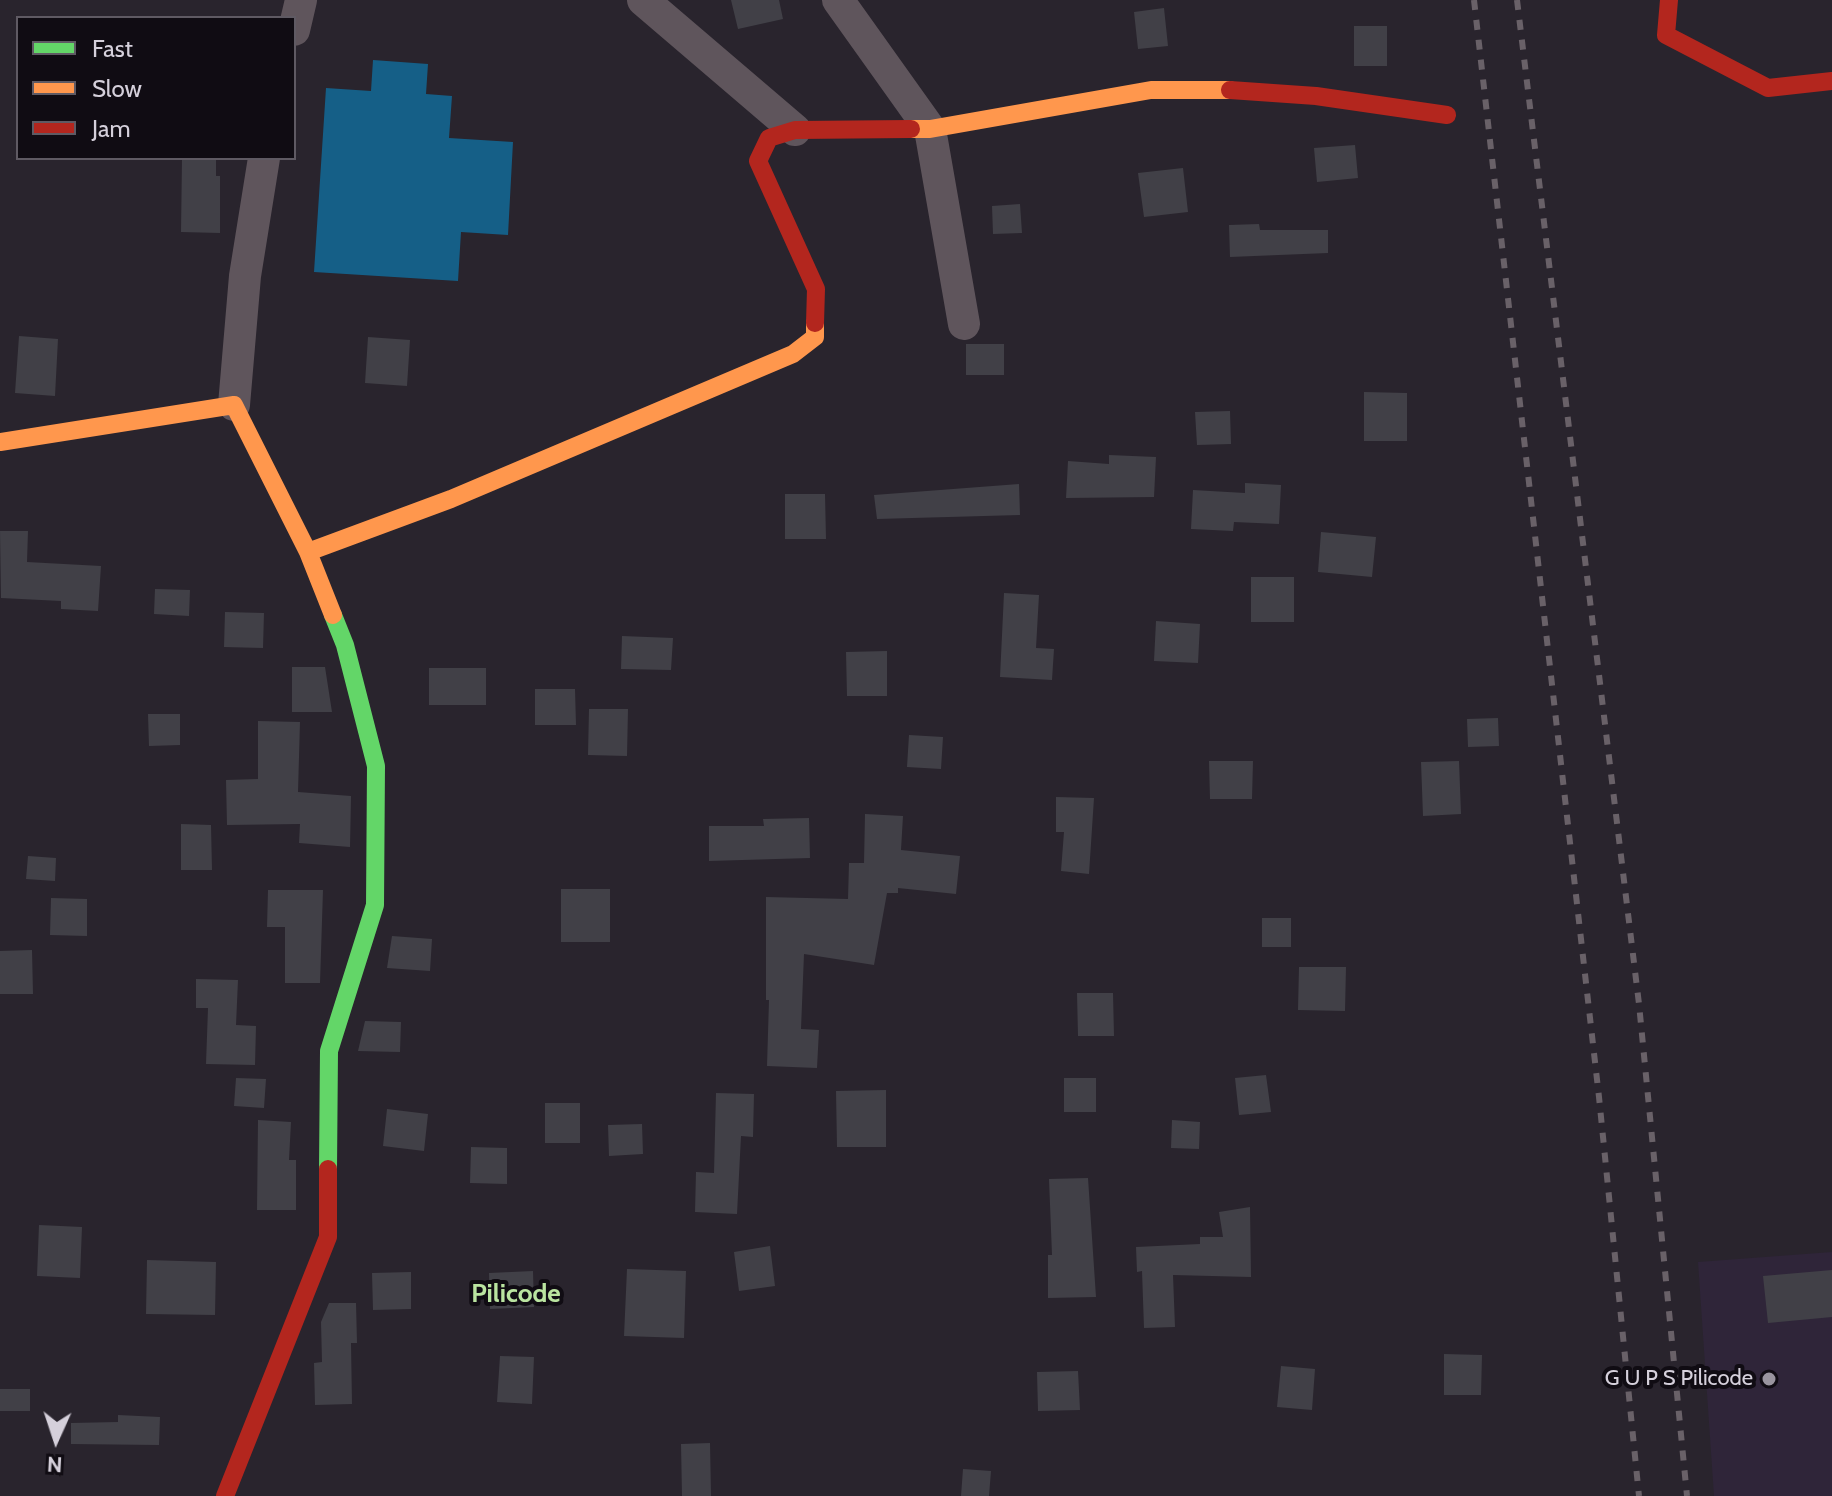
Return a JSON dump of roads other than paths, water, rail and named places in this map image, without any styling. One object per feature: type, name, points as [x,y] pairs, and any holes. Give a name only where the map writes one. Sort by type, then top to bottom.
[{"type":"street","points":[[296,21],[301,0]]},
{"type":"street","points":[[643,0],[795,130]]},
{"type":"street","points":[[838,0],[930,129],[964,324]]},
{"type":"street","points":[[1669,0],[1666,35],[1768,88],[1832,81]]},
{"type":"street","points":[[308,552],[522,469],[793,354],[815,337],[816,289],[758,161],[769,138],[795,130],[930,129],[1151,90],[1233,90],[1316,96],[1447,115]]},
{"type":"street","points":[[225,1496],[328,1237],[329,1051],[375,905],[376,766],[345,645],[308,552],[234,405],[245,276],[264,160]]},
{"type":"street","points":[[0,442],[234,405]]},
{"type":"water","points":[[373,60],[428,64],[426,94],[452,96],[449,138],[513,142],[508,235],[461,232],[458,281],[314,272],[326,88],[371,91]]},
{"type":"railway","points":[[1474,0],[1599,1097],[1639,1496]]},
{"type":"railway","points":[[1517,0],[1639,1004],[1687,1496]]},
{"type":"place","name":"G U P S Pilicode","points":[[1769,1379]]},
{"type":"district","name":"Pilicode","points":[[516,1294]]}]
